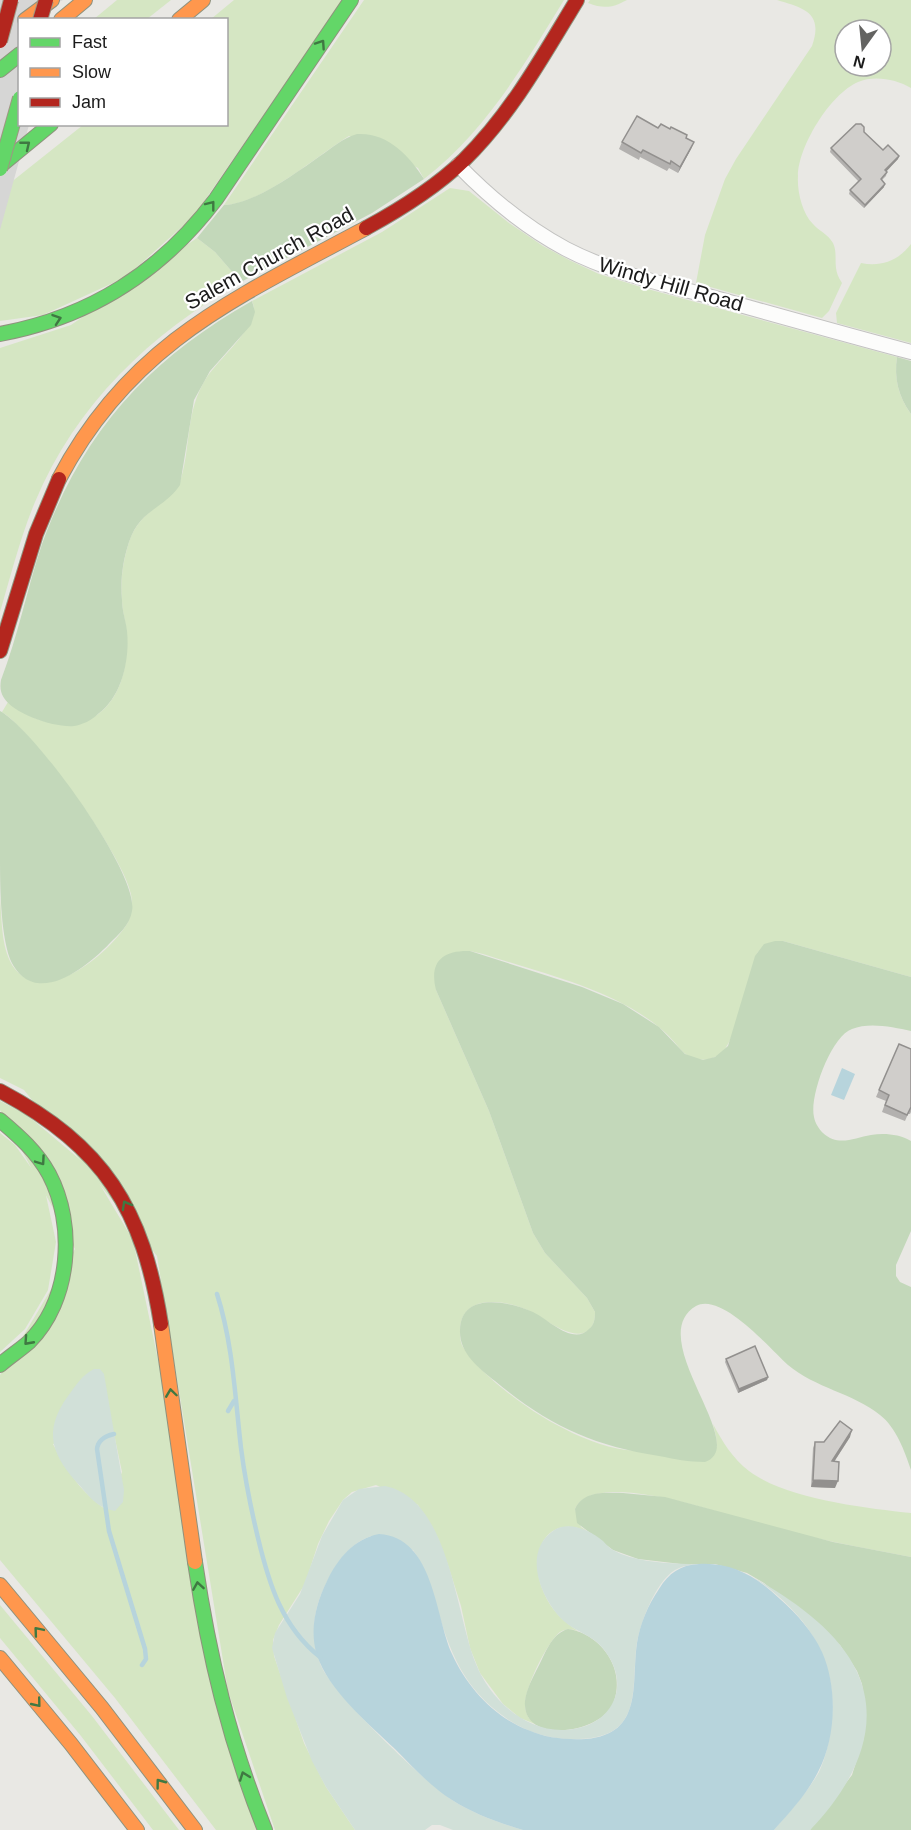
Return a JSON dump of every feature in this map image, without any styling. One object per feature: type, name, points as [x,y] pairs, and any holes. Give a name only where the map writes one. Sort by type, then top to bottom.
[{"type":"main road","points":[[0,39],[11,0]]},
{"type":"main road","points":[[41,18],[46,0]]},
{"type":"main road","points":[[28,18],[52,0]]},
{"type":"main road","points":[[64,18],[85,0]]},
{"type":"main road","points":[[181,18],[203,0]]},
{"type":"main road","points":[[0,334],[46,323],[94,304],[136,277],[178,243],[228,182],[351,0]]},
{"type":"main road","name":"Salem Church Road","points":[[0,651],[31,544],[50,496],[86,432],[129,379],[159,351],[201,318],[246,291],[392,214],[431,188],[458,165],[496,124],[577,0]]},
{"type":"main road","points":[[0,39],[18,25]]},
{"type":"main road","points":[[0,70],[18,56]]},
{"type":"main road","points":[[0,167],[18,105]]},
{"type":"main road","points":[[0,167],[49,126]]},
{"type":"main road","points":[[0,1091],[56,1125],[97,1162],[129,1211],[146,1251],[158,1300],[194,1566],[209,1647],[227,1726],[265,1830]]},
{"type":"main road","points":[[0,1120],[31,1147],[51,1176],[62,1209],[67,1242],[63,1275],[49,1314],[25,1345],[0,1365]]},
{"type":"main road","points":[[0,1586],[102,1708],[195,1830]]},
{"type":"main road","points":[[0,1658],[71,1744],[137,1830]]},
{"type":"street","name":"Windy Hill Road","points":[[458,165],[486,193],[514,216],[547,239],[587,259],[637,277],[911,352]]},
{"type":"green space","points":[[117,0],[171,0],[148,18],[95,18]]},
{"type":"green space","points":[[234,0],[343,0],[194,216],[126,277],[43,315],[0,321],[0,191],[82,126],[228,126],[228,18],[212,18]]},
{"type":"green space","points":[[364,0],[564,0],[518,73],[485,118],[446,160],[424,179],[418,168],[349,136],[272,188],[239,203],[224,205]]},
{"type":"green space","points":[[590,0],[627,0],[617,5],[603,7],[588,3]]},
{"type":"green space","points":[[777,0],[911,0],[911,88],[899,82],[878,78],[864,80],[847,88],[827,109],[818,123],[803,151],[799,164],[798,188],[803,208],[813,224],[833,243],[837,272],[842,283],[829,311],[822,318],[696,283],[705,235],[725,179],[812,46],[815,26],[809,13]]},
{"type":"green space","points":[[357,134],[378,137],[396,147],[424,179],[372,213],[241,282],[215,252],[197,238],[224,205],[261,194],[342,141]]},
{"type":"green space","points":[[450,188],[469,191],[509,223],[543,246],[599,274],[897,357],[898,387],[911,414],[911,977],[783,941],[758,952],[732,1036],[720,1054],[705,1060],[695,1059],[686,1054],[660,1028],[641,1014],[599,992],[483,954],[470,951],[436,990],[489,1111],[533,1233],[545,1253],[587,1298],[595,1312],[590,1329],[583,1333],[575,1333],[558,1327],[525,1309],[505,1303],[484,1302],[475,1305],[462,1318],[460,1329],[462,1345],[470,1358],[492,1380],[533,1411],[599,1444],[632,1450],[717,1447],[713,1424],[738,1461],[765,1481],[783,1489],[827,1501],[911,1513],[911,1557],[807,1536],[648,1495],[624,1492],[602,1493],[585,1498],[575,1509],[581,1527],[587,1531],[572,1527],[559,1528],[549,1534],[539,1554],[539,1580],[550,1605],[558,1615],[578,1631],[564,1630],[555,1637],[543,1655],[533,1677],[525,1708],[529,1718],[540,1726],[520,1718],[503,1704],[480,1673],[470,1648],[461,1606],[448,1565],[438,1538],[418,1505],[376,1485],[352,1492],[343,1500],[329,1521],[318,1544],[305,1584],[279,1625],[273,1640],[274,1656],[304,1743],[326,1787],[355,1830],[275,1830],[228,1691],[157,1256],[24,1090],[0,1078],[0,898],[3,935],[10,962],[28,979],[43,982],[76,972],[106,949],[127,924],[132,902],[128,885],[117,861],[79,801],[36,745],[17,724],[2,712],[8,702],[21,711],[44,721],[75,725],[97,715],[113,698],[123,676],[127,652],[121,586],[129,542],[133,532],[145,517],[179,485],[186,457],[191,417],[200,390],[213,369],[246,330],[254,310],[252,301],[382,232]]},
{"type":"green space","points":[[197,238],[215,252],[241,282],[176,325],[119,375],[94,403],[52,467],[35,502],[20,543],[0,612],[0,348],[71,325]]},
{"type":"green space","points":[[911,244],[911,343],[837,323],[836,313],[861,263],[875,264],[895,259]]},
{"type":"green space","points":[[252,301],[255,312],[251,325],[210,371],[194,400],[180,485],[139,523],[129,542],[121,585],[128,642],[123,677],[119,688],[106,707],[93,718],[74,726],[56,725],[36,719],[16,709],[3,696],[1,680],[42,544],[77,467],[123,402],[151,374],[181,348]]},
{"type":"green space","points":[[897,357],[911,361],[911,414],[898,387]]},
{"type":"green space","points":[[0,711],[16,723],[36,745],[82,804],[120,867],[130,893],[131,916],[120,933],[87,964],[59,980],[45,983],[32,982],[20,974],[10,959],[4,935],[0,877]]},
{"type":"green space","points":[[783,941],[911,977],[911,1031],[866,1026],[852,1029],[844,1034],[836,1043],[823,1068],[813,1108],[819,1128],[834,1140],[886,1134],[911,1141],[911,1231],[896,1265],[896,1276],[900,1282],[911,1287],[911,1470],[903,1448],[886,1420],[858,1401],[799,1373],[745,1324],[719,1307],[707,1304],[696,1306],[683,1321],[681,1342],[716,1435],[716,1452],[705,1462],[682,1460],[612,1446],[571,1431],[533,1410],[514,1396],[477,1365],[463,1346],[460,1330],[462,1318],[468,1309],[477,1304],[488,1302],[523,1308],[561,1330],[576,1334],[583,1333],[591,1327],[595,1312],[587,1298],[545,1253],[533,1233],[489,1111],[436,990],[434,972],[436,965],[452,953],[470,951],[582,987],[623,1004],[659,1027],[685,1054],[703,1060],[715,1057],[728,1046],[755,956],[764,944]]},
{"type":"green space","points":[[0,1101],[27,1115],[90,1168],[133,1240],[256,1830],[216,1830],[115,1698],[0,1560],[0,1375],[75,1249],[0,1110]],"holes":[[[114,1434],[122,1472],[107,1510],[90,1497],[76,1481],[53,1444]]]},
{"type":"green space","points":[[0,1133],[15,1145],[44,1186],[56,1242],[48,1290],[25,1329],[0,1352]]},
{"type":"green space","points":[[623,1493],[665,1497],[833,1542],[911,1557],[911,1830],[810,1830],[852,1775],[864,1737],[866,1711],[862,1684],[857,1671],[840,1645],[764,1583],[747,1573],[715,1564],[681,1564],[638,1559],[613,1550],[577,1523],[575,1509],[584,1498],[596,1494]]},
{"type":"green space","points":[[0,1605],[92,1716],[179,1830],[153,1830],[81,1736],[0,1638]]},
{"type":"green space","points":[[568,1629],[580,1632],[601,1646],[614,1667],[617,1679],[616,1692],[613,1704],[606,1714],[594,1722],[565,1730],[550,1730],[538,1726],[529,1718],[525,1706],[526,1694],[549,1645],[555,1637]]},
{"type":"shaded area","points":[[94,1369],[100,1369],[104,1374],[124,1490],[123,1502],[115,1511],[100,1505],[88,1495],[63,1465],[54,1443],[53,1432],[60,1409],[80,1381]]},
{"type":"shaded area","points":[[385,1486],[407,1495],[424,1512],[437,1535],[447,1561],[476,1664],[490,1689],[511,1711],[523,1719],[550,1729],[581,1728],[605,1714],[617,1692],[617,1679],[613,1665],[601,1646],[565,1622],[549,1602],[538,1577],[538,1552],[543,1540],[559,1528],[572,1526],[592,1533],[612,1549],[630,1557],[664,1563],[697,1564],[675,1570],[654,1595],[637,1640],[632,1698],[623,1722],[613,1731],[579,1739],[550,1737],[531,1732],[506,1718],[479,1694],[460,1668],[453,1653],[427,1576],[413,1550],[371,1536],[350,1549],[334,1569],[318,1603],[314,1623],[317,1653],[327,1676],[380,1736],[439,1790],[478,1814],[523,1830],[453,1830],[440,1825],[432,1825],[425,1830],[355,1830],[326,1787],[312,1761],[287,1698],[272,1648],[275,1633],[300,1594],[322,1536],[343,1500],[359,1489]]},
{"type":"shaded area","points":[[753,1577],[783,1595],[826,1629],[849,1657],[864,1694],[867,1715],[865,1737],[859,1757],[838,1796],[810,1830],[774,1830],[809,1787],[824,1759],[832,1718],[829,1674],[813,1637],[801,1620],[771,1590]]},
{"type":"water","points":[[842,1068],[855,1074],[844,1100],[831,1095]]},
{"type":"water","points":[[379,1534],[397,1538],[411,1549],[422,1563],[430,1581],[452,1654],[465,1678],[483,1700],[516,1724],[535,1733],[556,1738],[586,1739],[605,1735],[618,1728],[626,1717],[634,1690],[640,1629],[651,1602],[671,1574],[686,1566],[711,1564],[733,1568],[753,1578],[771,1591],[804,1624],[814,1637],[827,1666],[831,1681],[833,1713],[824,1759],[814,1780],[774,1830],[523,1830],[487,1818],[460,1805],[429,1783],[350,1706],[330,1681],[317,1655],[314,1636],[315,1617],[327,1581],[342,1557],[354,1545]]},
{"type":"pier","points":[[0,0],[63,0],[24,18],[18,18],[18,126],[29,126],[0,230]]},
{"type":"building","points":[[637,116],[658,128],[661,124],[670,129],[671,127],[687,135],[686,138],[694,142],[680,167],[643,150],[641,153],[622,142]]},
{"type":"building","points":[[856,124],[861,124],[864,132],[883,150],[888,145],[899,156],[885,170],[887,172],[881,179],[885,184],[865,205],[850,190],[861,179],[831,148]]},
{"type":"building","points":[[899,1044],[911,1049],[911,1107],[907,1115],[885,1105],[889,1095],[879,1090]]},
{"type":"building","points":[[755,1346],[768,1377],[739,1389],[726,1359]]},
{"type":"building","points":[[840,1421],[852,1430],[832,1461],[839,1462],[838,1481],[813,1480],[815,1442],[824,1442]]},
{"type":"waterway","points":[[217,1294],[230,1351],[246,1482],[267,1572],[287,1618],[296,1632],[320,1657]]},
{"type":"waterway","points":[[228,1411],[234,1401]]},
{"type":"waterway","points":[[114,1434],[102,1439],[97,1449],[109,1531],[145,1649],[146,1659],[142,1665]]},
{"type":"traffic: fast","points":[[0,334],[64,316],[94,303],[122,288],[172,248],[216,199],[351,0]]},
{"type":"traffic: fast","points":[[0,70],[18,56]]},
{"type":"traffic: fast","points":[[0,169],[18,105]]},
{"type":"traffic: fast","points":[[0,166],[49,126]]},
{"type":"traffic: fast","points":[[0,1120],[33,1151],[49,1174],[58,1194],[66,1238],[61,1284],[54,1305],[43,1325],[29,1342],[0,1365]]},
{"type":"traffic: fast","points":[[195,1562],[222,1698],[241,1764],[265,1830]]},
{"type":"traffic: slow","points":[[28,18],[52,0]]},
{"type":"traffic: slow","points":[[63,18],[85,0]]},
{"type":"traffic: slow","points":[[181,18],[203,0]]},
{"type":"traffic: slow","points":[[59,479],[88,432],[119,392],[154,358],[192,328],[232,302],[366,228]]},
{"type":"traffic: slow","points":[[161,1324],[195,1562]]},
{"type":"traffic: slow","points":[[0,1585],[102,1708],[195,1830]]},
{"type":"traffic: slow","points":[[0,1658],[71,1744],[137,1830]]},
{"type":"traffic: jam","points":[[0,41],[11,0]]},
{"type":"traffic: jam","points":[[41,18],[46,0]]},
{"type":"traffic: jam","points":[[366,228],[405,206],[429,189],[453,170],[481,142],[525,84],[577,0]]},
{"type":"traffic: jam","points":[[0,651],[36,534],[59,479]]},
{"type":"traffic: jam","points":[[0,1091],[36,1112],[66,1134],[92,1159],[113,1185],[130,1214],[143,1247],[161,1324]]}]
